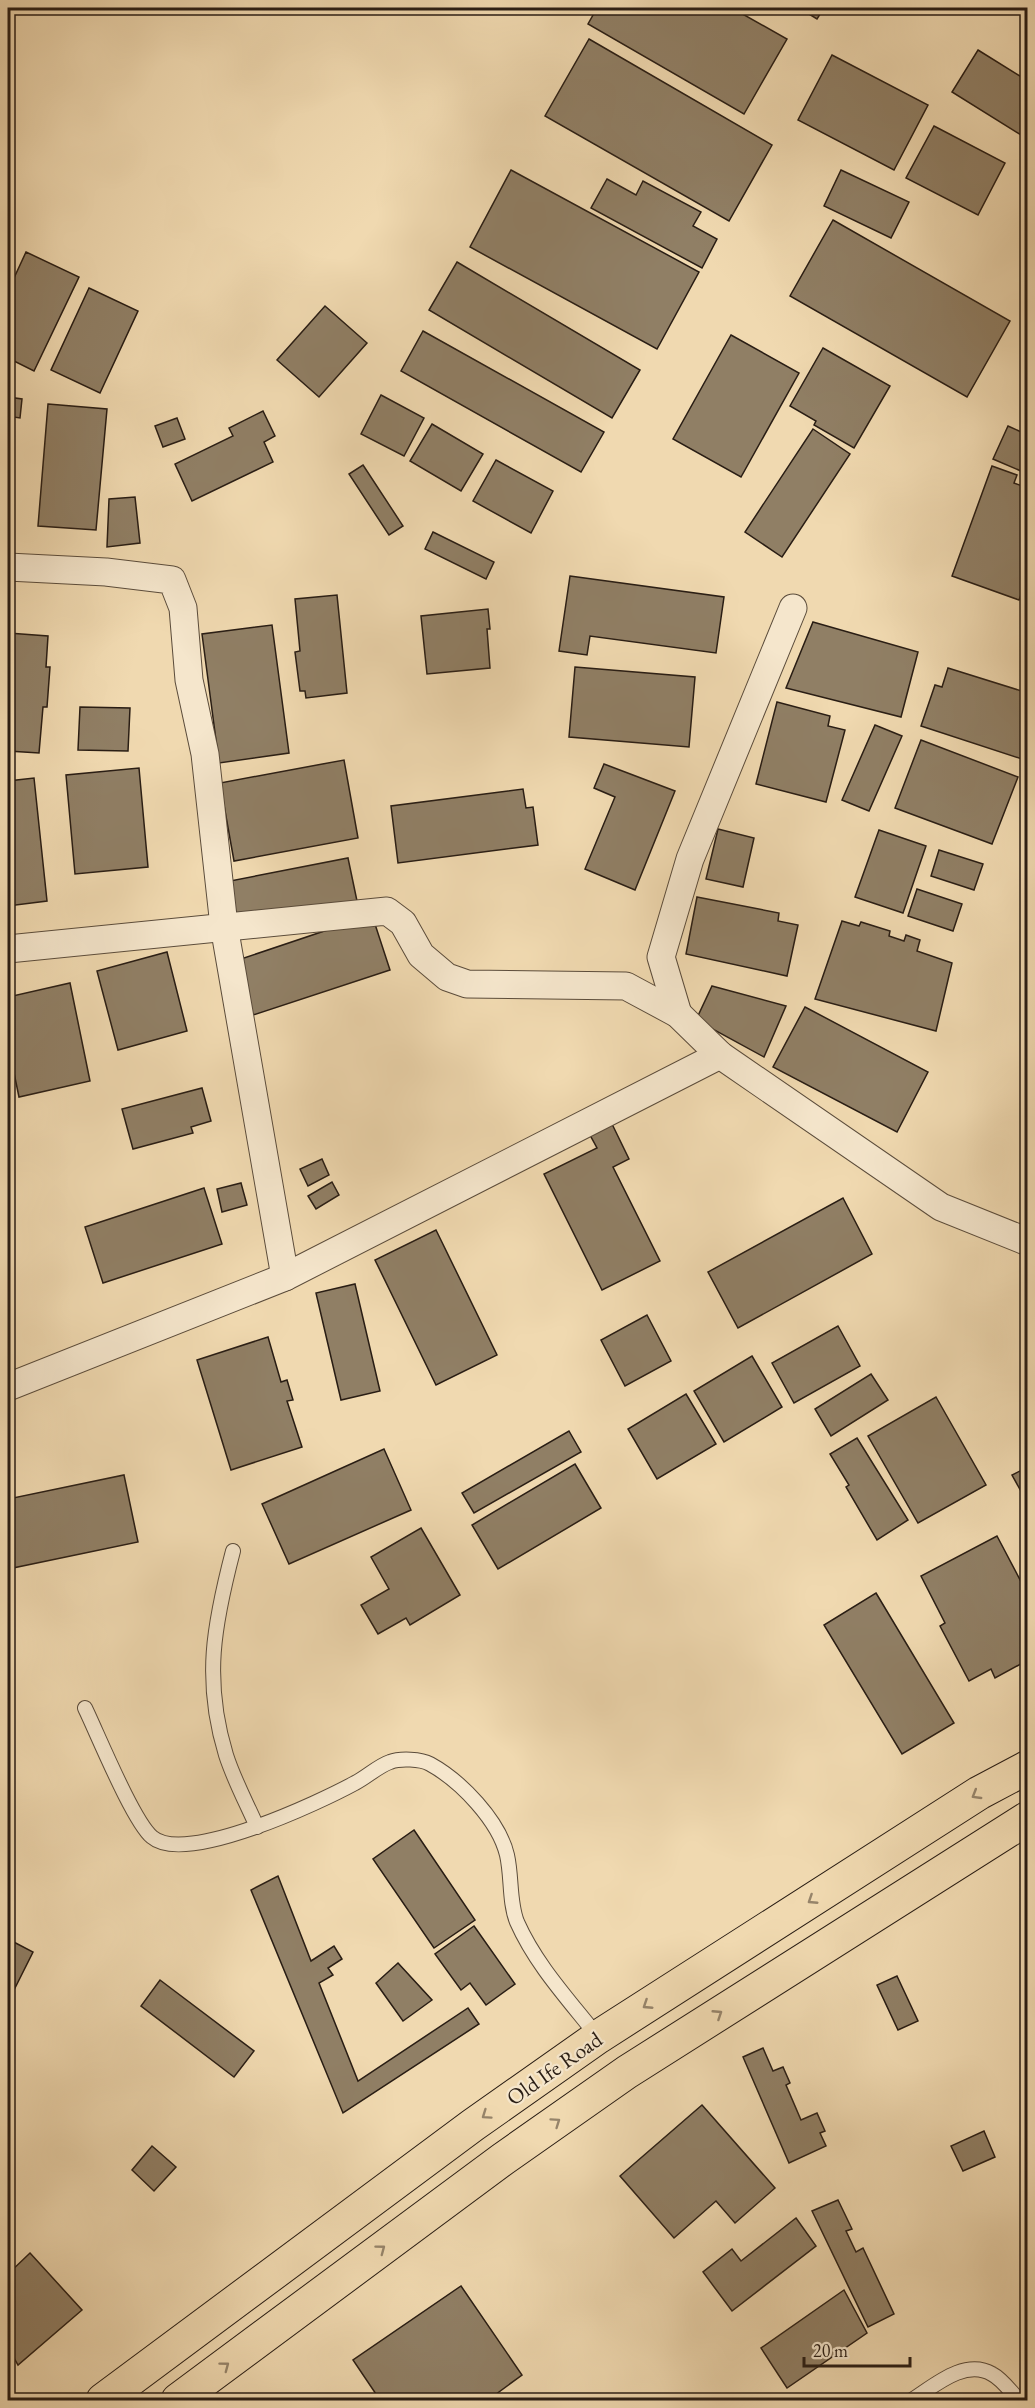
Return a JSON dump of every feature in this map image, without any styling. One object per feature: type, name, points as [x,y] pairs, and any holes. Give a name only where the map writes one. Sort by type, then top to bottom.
[{"type":"main road","name":"Old Ife Road","points":[[103,2400],[473,2125],[598,2037],[979,1793],[1028,1767]]},
{"type":"main road","name":"Old Ife Road","points":[[178,2400],[503,2159],[627,2072],[1028,1818]]},
{"type":"street","points":[[8,567],[172,580],[183,608],[189,680],[205,754],[224,926],[285,1277]]},
{"type":"street","points":[[678,1014],[661,957],[690,859],[794,608]]},
{"type":"street","points":[[8,949],[387,911],[403,923],[421,955],[447,977],[467,984],[626,986],[678,1014],[720,1055],[941,1207],[1028,1242]]},
{"type":"street","points":[[8,1388],[285,1277],[720,1055]]},
{"type":"lane","points":[[233,1551],[216,1618],[212,1661],[216,1712],[227,1756],[257,1827]]},
{"type":"lane","points":[[86,1708],[136,1813],[155,1840],[161,1843],[198,1844],[257,1827],[354,1784],[391,1761],[427,1762],[443,1772],[489,1816],[500,1832],[507,1856],[516,1919],[531,1951],[598,2037]]},
{"type":"lane","points":[[912,2400],[965,2369],[981,2369],[994,2374],[1019,2400]]},
{"type":"building","points":[[597,8],[732,8],[787,39],[744,114],[588,24]]},
{"type":"building","points":[[799,8],[824,8],[817,19]]},
{"type":"building","points":[[589,39],[772,145],[729,221],[545,116]]},
{"type":"building","points":[[978,50],[1028,81],[1026,138],[952,92]]},
{"type":"building","points":[[832,55],[928,105],[894,170],[798,120]]},
{"type":"building","points":[[934,126],[1005,163],[978,215],[906,178]]},
{"type":"building","points":[[511,170],[699,272],[657,349],[470,247]]},
{"type":"building","points":[[841,170],[909,202],[891,238],[824,206]]},
{"type":"building","points":[[607,179],[636,195],[643,181],[701,212],[693,226],[717,239],[702,268],[591,208]]},
{"type":"building","points":[[833,220],[1010,321],[967,397],[790,296]]},
{"type":"building","points":[[26,252],[79,277],[34,371],[8,358],[8,291]]},
{"type":"building","points":[[457,262],[640,370],[612,418],[429,310]]},
{"type":"building","points":[[89,288],[138,311],[100,393],[51,370]]},
{"type":"building","points":[[325,306],[367,343],[319,397],[277,360]]},
{"type":"building","points":[[423,331],[604,432],[581,472],[401,371]]},
{"type":"building","points":[[731,335],[799,373],[741,477],[673,439]]},
{"type":"building","points":[[823,348],[890,386],[854,448],[814,425],[816,421],[790,406]]},
{"type":"building","points":[[381,395],[424,418],[404,456],[361,434]]},
{"type":"building","points":[[8,397],[22,399],[20,418],[14,417],[8,475]]},
{"type":"building","points":[[48,404],[107,409],[96,530],[38,526]]},
{"type":"building","points":[[263,411],[275,436],[264,442],[273,462],[192,501],[175,464],[233,436],[229,428]]},
{"type":"building","points":[[177,418],[185,439],[163,447],[155,426]]},
{"type":"building","points":[[432,424],[483,454],[461,491],[410,461]]},
{"type":"building","points":[[1008,426],[1028,435],[1028,474],[993,459]]},
{"type":"building","points":[[813,429],[850,454],[782,557],[745,532]]},
{"type":"building","points":[[496,460],[553,491],[531,533],[473,501]]},
{"type":"building","points":[[363,465],[403,526],[389,535],[349,474]]},
{"type":"building","points":[[992,466],[1017,475],[1014,483],[1028,488],[1028,576],[1019,600],[952,576]]},
{"type":"building","points":[[135,497],[140,543],[107,547],[109,499]]},
{"type":"building","points":[[433,532],[494,562],[486,579],[425,549]]},
{"type":"building","points":[[570,576],[724,597],[716,653],[590,636],[587,655],[559,651]]},
{"type":"building","points":[[337,595],[347,693],[306,698],[305,691],[300,691],[295,652],[300,651],[295,599]]},
{"type":"building","points":[[488,609],[490,668],[427,674],[421,616]]},
{"type":"building","points":[[813,622],[918,652],[901,717],[786,688]]},
{"type":"building","points":[[272,625],[289,753],[219,763],[202,634]]},
{"type":"building","points":[[8,633],[48,636],[46,667],[50,667],[47,707],[43,707],[39,753],[8,751]]},
{"type":"building","points":[[575,667],[695,677],[689,747],[569,737]]},
{"type":"building","points":[[948,668],[1028,693],[1028,761],[921,726],[935,685],[942,687]]},
{"type":"building","points":[[777,702],[830,716],[828,726],[845,730],[826,802],[756,784]]},
{"type":"building","points":[[80,707],[130,708],[128,751],[78,750]]},
{"type":"building","points":[[875,725],[902,736],[869,811],[842,800]]},
{"type":"building","points":[[921,740],[1018,777],[992,844],[895,808]]},
{"type":"building","points":[[344,760],[358,838],[234,861],[220,783]]},
{"type":"building","points":[[604,764],[675,791],[635,890],[585,869],[615,797],[594,788]]},
{"type":"building","points":[[139,768],[148,867],[75,874],[66,775]]},
{"type":"building","points":[[34,778],[47,901],[8,906],[8,781]]},
{"type":"building","points":[[523,789],[526,808],[533,807],[538,845],[398,863],[391,806]]},
{"type":"building","points":[[718,829],[754,838],[743,887],[706,879]]},
{"type":"building","points":[[879,830],[926,846],[903,913],[855,897]]},
{"type":"building","points":[[939,850],[983,864],[974,890],[931,876]]},
{"type":"building","points":[[348,858],[357,901],[238,924],[230,881]]},
{"type":"building","points":[[917,889],[962,904],[953,931],[908,916]]},
{"type":"building","points":[[697,897],[779,913],[778,921],[798,925],[787,976],[686,954]]},
{"type":"building","points":[[372,915],[390,970],[247,1017],[229,963]]},
{"type":"building","points":[[842,921],[859,926],[861,922],[890,931],[889,936],[904,941],[906,935],[920,940],[917,951],[952,963],[936,1031],[815,999]]},
{"type":"building","points":[[167,952],[187,1031],[118,1050],[97,971]]},
{"type":"building","points":[[70,983],[90,1081],[19,1097],[8,1044],[8,997]]},
{"type":"building","points":[[712,986],[786,1006],[764,1057],[696,1020]]},
{"type":"building","points":[[805,1007],[928,1072],[897,1132],[773,1067]]},
{"type":"building","points":[[202,1088],[211,1121],[191,1127],[193,1133],[133,1149],[122,1109]]},
{"type":"building","points":[[8,1118],[13,1159],[8,1160]]},
{"type":"building","points":[[612,1124],[629,1159],[613,1167],[660,1261],[602,1290],[544,1174],[597,1148],[590,1135]]},
{"type":"building","points":[[322,1159],[329,1175],[308,1186],[300,1169]]},
{"type":"building","points":[[332,1182],[339,1195],[316,1209],[308,1196]]},
{"type":"building","points":[[241,1183],[247,1205],[222,1212],[217,1189]]},
{"type":"building","points":[[204,1188],[222,1244],[103,1283],[85,1227]]},
{"type":"building","points":[[843,1198],[872,1254],[738,1328],[708,1272]]},
{"type":"building","points":[[436,1230],[497,1355],[436,1385],[375,1260]]},
{"type":"building","points":[[355,1284],[380,1391],[341,1400],[316,1293]]},
{"type":"building","points":[[647,1315],[671,1361],[625,1386],[601,1340]]},
{"type":"building","points":[[838,1326],[860,1366],[794,1403],[772,1363]]},
{"type":"building","points":[[268,1337],[281,1382],[287,1380],[293,1400],[287,1401],[302,1447],[231,1470],[197,1360]]},
{"type":"building","points":[[752,1356],[782,1407],[724,1442],[694,1391]]},
{"type":"building","points":[[871,1374],[888,1400],[831,1436],[815,1409]]},
{"type":"building","points":[[686,1394],[716,1444],[657,1479],[628,1429]]},
{"type":"building","points":[[936,1397],[986,1485],[918,1523],[868,1436]]},
{"type":"building","points":[[569,1431],[581,1452],[474,1513],[462,1493]]},
{"type":"building","points":[[857,1438],[908,1520],[877,1540],[846,1487],[849,1485],[830,1454]]},
{"type":"building","points":[[384,1449],[411,1510],[289,1564],[262,1504]]},
{"type":"building","points":[[575,1464],[601,1508],[498,1569],[472,1525]]},
{"type":"building","points":[[1028,1467],[1028,1504],[1012,1475]]},
{"type":"building","points":[[124,1475],[138,1542],[8,1569],[8,1499]]},
{"type":"building","points":[[421,1528],[460,1595],[410,1625],[406,1618],[378,1634],[361,1605],[389,1589],[371,1557]]},
{"type":"building","points":[[997,1536],[1028,1595],[1028,1660],[995,1678],[991,1669],[969,1681],[940,1626],[945,1623],[921,1576]]},
{"type":"building","points":[[876,1593],[954,1723],[902,1754],[824,1625]]},
{"type":"building","points":[[414,1830],[475,1920],[434,1948],[373,1859]]},
{"type":"building","points":[[278,1876],[311,1961],[334,1946],[342,1959],[328,1968],[333,1975],[319,1983],[358,2081],[468,2008],[479,2024],[343,2113],[251,1890]]},
{"type":"building","points":[[474,1926],[515,1984],[486,2005],[470,1983],[461,1990],[435,1954]]},
{"type":"building","points":[[8,1939],[33,1952],[8,2002]]},
{"type":"building","points":[[398,1963],[432,2000],[403,2021],[376,1983]]},
{"type":"building","points":[[897,1976],[918,2021],[898,2030],[877,1985]]},
{"type":"building","points":[[160,1980],[254,2051],[234,2077],[141,2006]]},
{"type":"building","points":[[763,2048],[773,2071],[783,2067],[790,2083],[786,2085],[801,2120],[817,2113],[825,2131],[820,2133],[826,2146],[789,2163],[743,2057]]},
{"type":"building","points":[[702,2105],[775,2188],[735,2223],[716,2201],[674,2238],[620,2176]]},
{"type":"building","points":[[984,2131],[995,2157],[963,2171],[951,2146]]},
{"type":"building","points":[[152,2146],[176,2167],[154,2191],[132,2170]]},
{"type":"building","points":[[838,2200],[852,2229],[846,2231],[856,2252],[863,2248],[894,2314],[868,2327],[812,2211]]},
{"type":"building","points":[[796,2218],[816,2246],[732,2311],[703,2272],[732,2249],[741,2261]]},
{"type":"building","points":[[30,2253],[82,2310],[18,2365],[8,2347],[8,2274]]},
{"type":"building","points":[[461,2286],[522,2375],[488,2400],[380,2400],[353,2360]]},
{"type":"building","points":[[844,2290],[867,2333],[787,2388],[761,2348]]}]
